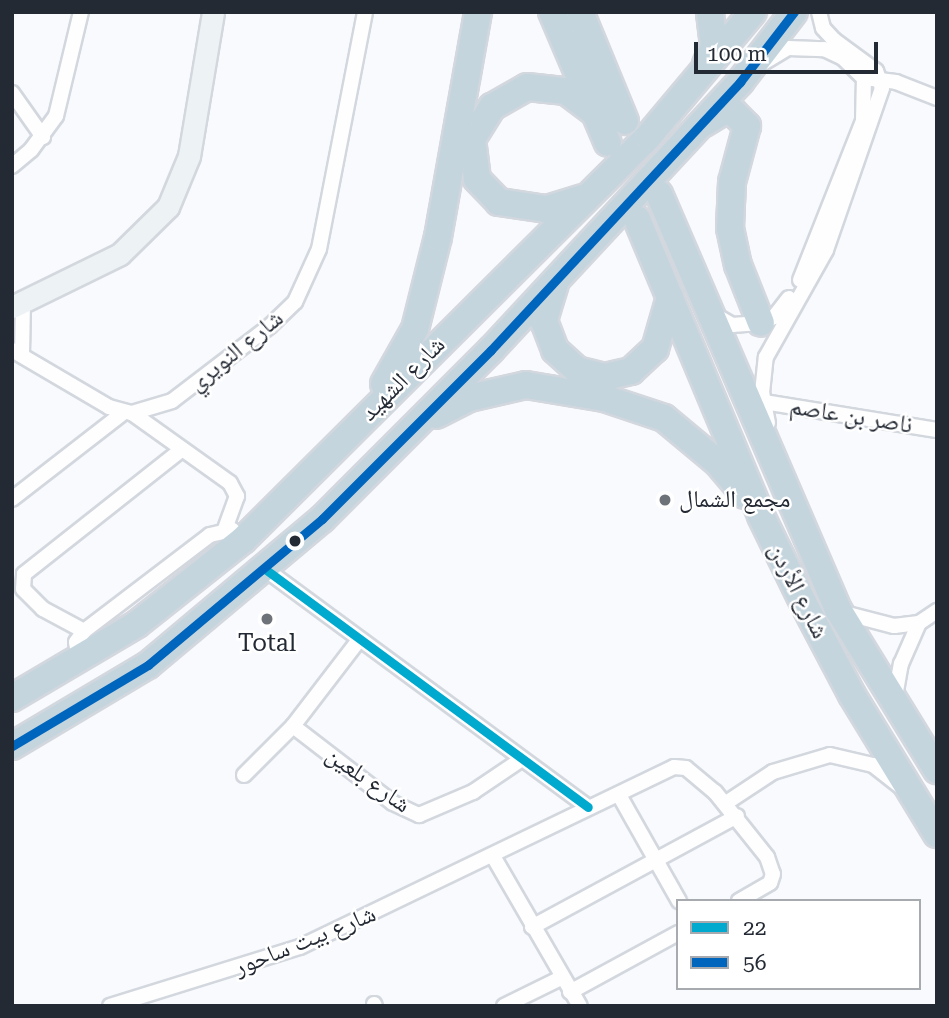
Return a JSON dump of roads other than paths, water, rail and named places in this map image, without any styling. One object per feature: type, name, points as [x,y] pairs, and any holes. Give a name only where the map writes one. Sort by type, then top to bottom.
[{"type":"highway","points":[[360,422],[415,329],[438,237],[478,12]]},
{"type":"highway","points":[[552,12],[608,143]]},
{"type":"highway","points":[[697,79],[714,46],[710,12]]},
{"type":"highway","name":"شارع الشهيد","points":[[12,698],[165,604],[234,534],[360,422],[588,197],[697,79],[753,12]]},
{"type":"highway","name":"شارع الشهيد","points":[[12,746],[148,665],[265,569],[396,445],[699,126],[740,82],[794,12]]},
{"type":"highway","points":[[585,18],[625,121]]},
{"type":"highway","points":[[588,197],[546,209],[506,206],[481,185],[471,148],[484,115],[507,95],[527,87],[566,91],[596,114]]},
{"type":"highway","points":[[699,126],[722,112],[733,112],[747,126],[732,182],[730,228],[738,265],[768,330]]},
{"type":"highway","name":"شارع الأردن","points":[[659,194],[839,611],[894,705],[937,770]]},
{"type":"highway","name":"شارع الأردن","points":[[637,219],[761,516],[852,695],[909,793],[937,834]]},
{"type":"highway","points":[[578,253],[549,295],[544,321],[555,350],[578,370],[616,375],[645,362],[662,334],[670,297]]},
{"type":"highway","points":[[396,445],[443,410],[469,398],[526,386],[565,390],[664,418],[718,463],[761,516]]},
{"type":"street","points":[[12,166],[43,137],[60,106],[80,12]]},
{"type":"street","points":[[79,659],[76,642],[84,631],[210,535],[234,534],[235,489],[182,449],[127,413],[17,352],[18,304],[120,254],[168,207],[189,156],[213,12]]},
{"type":"street","name":"شارع النويري","points":[[127,413],[157,408],[197,385],[270,326],[304,288],[319,249],[333,188],[365,12]]},
{"type":"street","points":[[768,330],[826,250],[878,106],[880,79],[867,62],[834,40],[823,28],[819,12]]},
{"type":"street","points":[[740,82],[775,55],[808,47],[844,58],[864,78],[880,79],[937,98]]},
{"type":"street","points":[[776,467],[764,402],[762,373],[768,330],[802,277],[863,121],[864,78]]},
{"type":"street","points":[[12,93],[43,137]]},
{"type":"street","points":[[709,312],[732,325],[768,330]]},
{"type":"street","name":"ناصر بن عاصم","points":[[764,402],[937,430]]},
{"type":"street","points":[[12,499],[127,413]]},
{"type":"street","points":[[84,631],[43,609],[23,589],[24,574],[182,449]]},
{"type":"street","points":[[265,569],[519,761],[588,807]]},
{"type":"street","points":[[839,611],[877,625],[919,623],[937,611]]},
{"type":"street","points":[[894,705],[901,664],[919,623]]},
{"type":"street","points":[[244,775],[293,726],[359,640]]},
{"type":"street","name":"شارع بلعين","points":[[293,726],[393,803],[419,815],[473,792],[519,761]]},
{"type":"street","points":[[742,899],[773,878],[767,857],[726,803],[773,772],[830,755],[873,765],[909,793]]},
{"type":"street","name":"شارع بيت ساحور","points":[[110,1006],[300,947],[674,767],[691,771],[726,803]]},
{"type":"street","points":[[619,794],[678,899]]},
{"type":"street","points":[[532,927],[737,816]]},
{"type":"street","points":[[493,856],[561,978],[580,1006]]},
{"type":"street","points":[[570,992],[676,934]]},
{"type":"street","points":[[504,1006],[561,978]]},
{"type":"place","name":"مجمع الشمال","points":[[665,500]]},
{"type":"place","name":"Total","points":[[267,619]]}]
